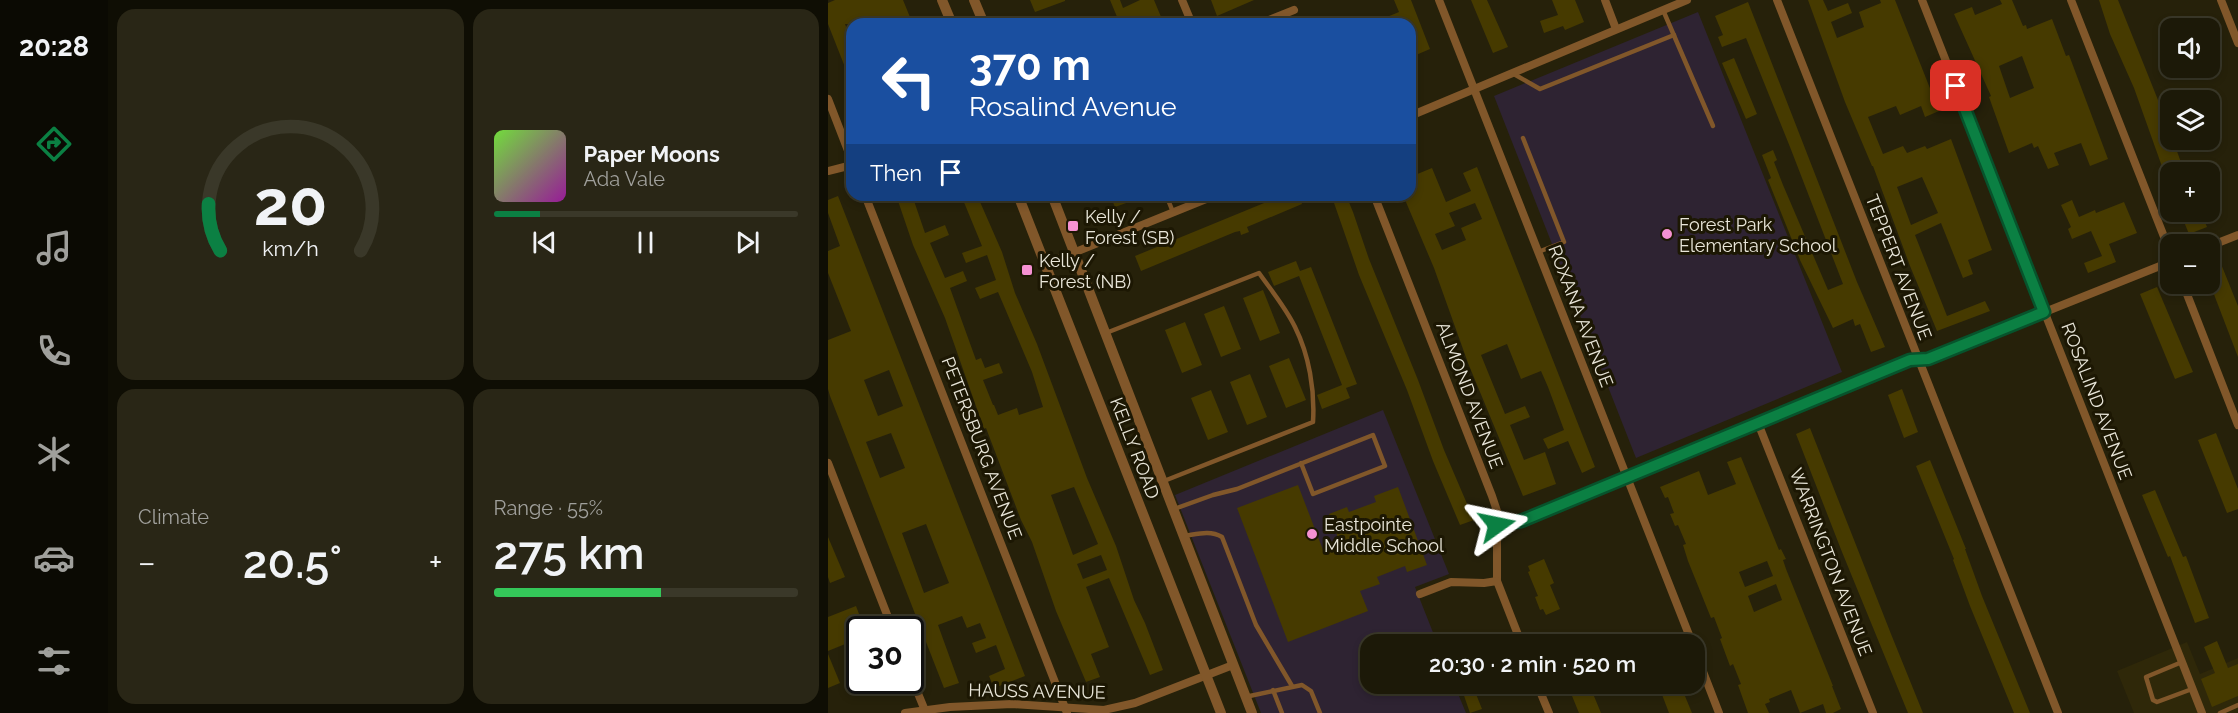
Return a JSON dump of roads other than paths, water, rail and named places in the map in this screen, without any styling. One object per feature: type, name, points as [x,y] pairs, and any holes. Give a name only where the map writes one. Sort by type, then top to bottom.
[{"type":"street","points":[[942,0],[950,18]]},
{"type":"street","points":[[974,0],[982,18]]},
{"type":"street","points":[[1182,0],[1190,18]]},
{"type":"street","name":"ROXANA AVENUE","points":[[1439,0],[1689,634]]},
{"type":"street","points":[[1605,0],[1616,29]]},
{"type":"street","points":[[1416,113],[1688,0]]},
{"type":"street","name":"TEPPERT AVENUE","points":[[1777,0],[2058,713]]},
{"type":"street","name":"ROSALIND AVENUE","points":[[1922,0],[2202,713]]},
{"type":"street","points":[[2071,0],[2163,234]]},
{"type":"street","points":[[2221,0],[2238,43]]},
{"type":"street","points":[[1274,18],[1294,10]]},
{"type":"street","points":[[828,99],[846,145]]},
{"type":"street","points":[[828,171],[846,166]]},
{"type":"street","name":"PETERSBURG AVENUE","points":[[867,201],[1066,711]]},
{"type":"street","name":"KELLY ROAD","points":[[1020,201],[1221,713]]},
{"type":"street","name":"KELLY ROAD","points":[[1054,201],[1252,713]]},
{"type":"street","points":[[1046,264],[1201,201]]},
{"type":"street","name":"ALMOND AVENUE","points":[[1376,201],[1497,511],[1497,580],[1518,634]]},
{"type":"street","points":[[2220,242],[2238,235]]},
{"type":"street","points":[[1497,525],[1515,523],[1910,360],[1928,359],[2160,266]]},
{"type":"street","points":[[2187,294],[2238,425]]},
{"type":"street","name":"WARRINGTON AVENUE","points":[[1758,423],[1873,713]]},
{"type":"street","points":[[828,463],[888,616]]},
{"type":"street","points":[[1420,594],[1451,582],[1484,583],[1497,580]]},
{"type":"street","name":"HAUSS AVENUE","points":[[905,713],[950,706],[1012,704],[1066,711],[1117,708],[1233,665]]},
{"type":"street","points":[[1705,677],[1719,713]]},
{"type":"street","points":[[918,694],[925,711]]},
{"type":"street","points":[[1541,694],[1549,713]]},
{"type":"lane","points":[[1663,10],[1713,126]]},
{"type":"lane","points":[[1512,73],[1540,89],[1674,35]]},
{"type":"lane","points":[[1523,138],[1564,242],[1539,252]]},
{"type":"lane","points":[[1168,201],[1173,212]]},
{"type":"lane","points":[[1105,333],[1259,273],[1295,325],[1306,353],[1314,405],[1312,422],[1161,482]]},
{"type":"lane","points":[[1172,510],[1237,489],[1301,463],[1373,435],[1384,466],[1313,494],[1301,463]]},
{"type":"lane","points":[[1182,536],[1209,532],[1222,537],[1256,625],[1292,686]]},
{"type":"lane","points":[[2182,662],[2146,677],[2153,700],[2157,702],[2192,689]]},
{"type":"lane","points":[[1245,697],[1302,685],[1311,691],[1320,713]]},
{"type":"lane","points":[[1273,690],[1282,713]]},
{"type":"lane","points":[[2220,713],[2238,705]]},
{"type":"place","name":"Kelly / Forest (SB)","points":[[1073,226]]},
{"type":"place","name":"Forest Park Elementary School","points":[[1667,234]]},
{"type":"place","name":"Kelly / Forest (NB)","points":[[1027,270]]},
{"type":"place","name":"Eastpointe Middle School","points":[[1312,534]]}]
